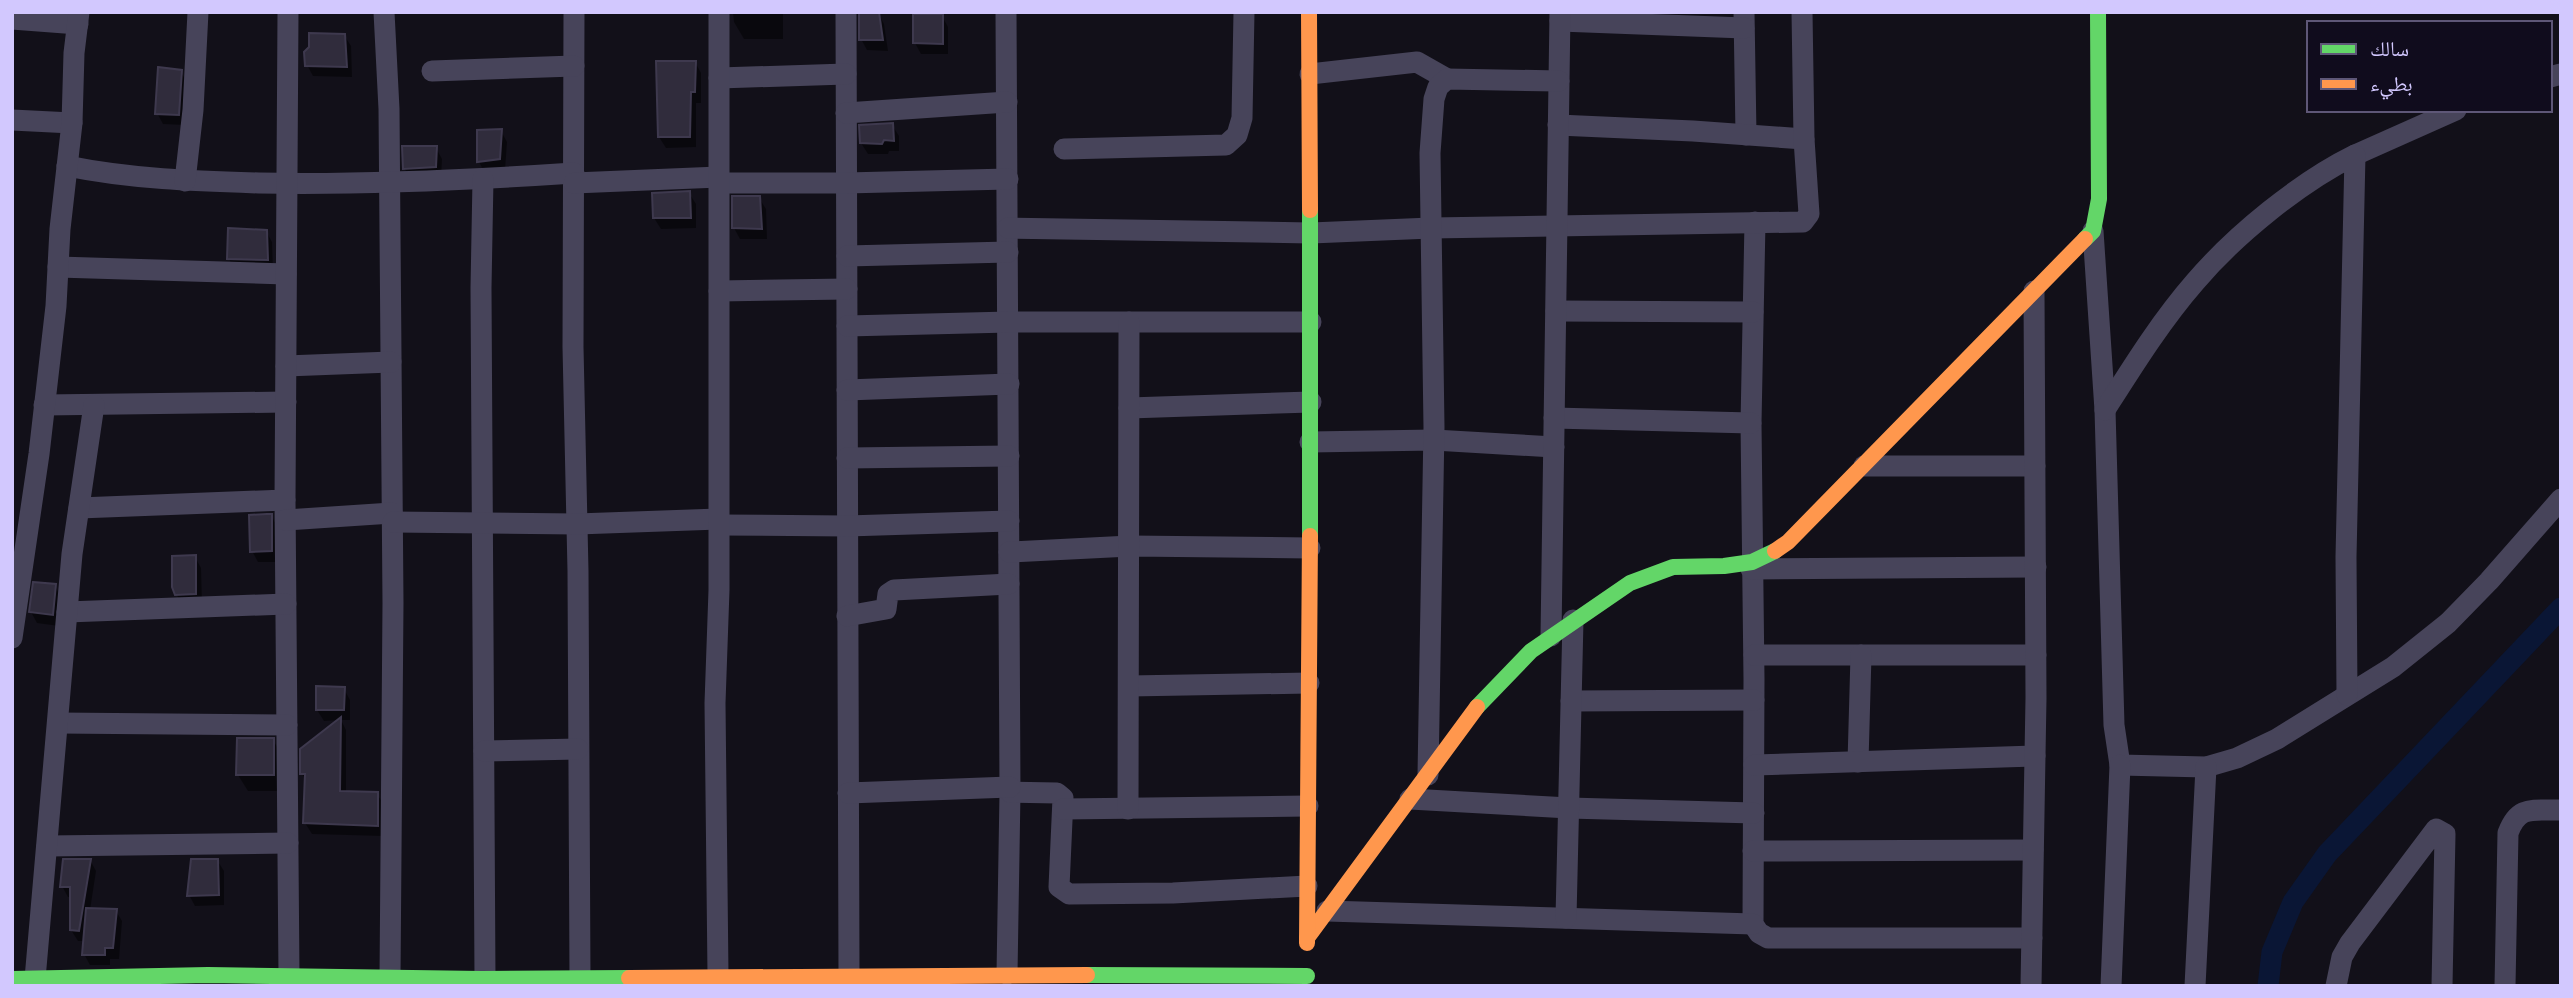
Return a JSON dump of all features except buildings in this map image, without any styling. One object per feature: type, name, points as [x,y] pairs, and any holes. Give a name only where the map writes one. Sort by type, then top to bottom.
[{"type":"street","points":[[185,181],[193,110],[198,12]]},
{"type":"street","points":[[288,12],[286,604],[289,976]]},
{"type":"street","points":[[384,12],[389,108],[393,518],[390,978]]},
{"type":"street","points":[[574,12],[573,347],[580,977]]},
{"type":"street","points":[[718,975],[715,703],[719,522],[719,12]]},
{"type":"street","points":[[846,12],[849,974]]},
{"type":"street","points":[[1006,12],[1010,790],[1007,974]]},
{"type":"street","points":[[1064,149],[1226,145],[1237,135],[1242,118],[1244,12]]},
{"type":"street","points":[[12,979],[208,975],[485,979],[516,982],[580,977],[636,981],[718,975],[1007,974],[1307,981],[1311,402],[1309,12]]},
{"type":"street","points":[[1008,228],[1311,233],[1431,228],[1803,222],[1809,214],[1804,139],[1802,12]]},
{"type":"street","points":[[2098,12],[2099,199],[2093,231],[2105,410],[2114,725],[2120,765],[2111,986]]},
{"type":"street","points":[[1551,636],[1560,16],[1744,20],[1746,135]]},
{"type":"street","points":[[12,19],[78,18],[72,122],[44,405],[20,537],[12,638]]},
{"type":"street","points":[[1310,74],[1417,62],[1447,79],[1559,81]]},
{"type":"street","points":[[432,71],[574,66]]},
{"type":"street","points":[[719,78],[846,74]]},
{"type":"street","points":[[1428,775],[1434,440],[1430,153],[1434,99],[1438,87],[1447,79]]},
{"type":"street","points":[[846,113],[1007,102]]},
{"type":"street","points":[[2105,410],[2143,351],[2196,281],[2257,221],[2319,174],[2452,112]]},
{"type":"street","points":[[12,120],[72,122]]},
{"type":"street","points":[[1558,125],[1804,139]]},
{"type":"street","points":[[2347,695],[2346,557],[2355,155]]},
{"type":"street","points":[[67,166],[111,175],[185,181],[286,183],[574,178],[846,183],[1007,179]]},
{"type":"street","points":[[484,179],[482,523],[485,979]]},
{"type":"street","points":[[1755,222],[1751,423],[1753,924],[1759,933],[1768,938],[2032,938]]},
{"type":"street","points":[[1751,566],[1788,542],[2093,231]]},
{"type":"street","points":[[847,256],[1008,252]]},
{"type":"street","points":[[58,267],[286,274]]},
{"type":"street","points":[[719,291],[847,289]]},
{"type":"street","points":[[2031,986],[2036,655],[2034,291]]},
{"type":"street","points":[[1556,311],[1753,312]]},
{"type":"street","points":[[847,327],[1009,322],[1311,322]]},
{"type":"street","points":[[1128,808],[1129,322]]},
{"type":"street","points":[[286,366],[391,362]]},
{"type":"street","points":[[847,390],[1009,384]]},
{"type":"street","points":[[44,405],[286,402]]},
{"type":"street","points":[[1129,408],[1311,402]]},
{"type":"street","points":[[35,979],[67,612],[94,405]]},
{"type":"street","points":[[1554,418],[1751,423]]},
{"type":"street","points":[[1310,442],[1434,440],[1554,447]]},
{"type":"street","points":[[847,458],[1009,456]]},
{"type":"street","points":[[1864,466],[2035,466]]},
{"type":"street","points":[[2120,765],[2206,767],[2237,758],[2277,739],[2393,667],[2448,622],[2489,581],[2561,499]]},
{"type":"street","points":[[79,508],[286,510],[482,523],[719,522],[847,526],[1009,521]]},
{"type":"street","points":[[1009,552],[1130,546],[1310,548]]},
{"type":"street","points":[[1307,938],[1479,705],[1500,681],[1531,650],[1630,583],[1673,567],[2036,567]]},
{"type":"street","points":[[847,616],[886,609],[888,594],[894,590],[1009,584]]},
{"type":"street","points":[[67,612],[286,604]]},
{"type":"street","points":[[1566,918],[1573,620]]},
{"type":"street","points":[[1754,655],[2036,655]]},
{"type":"street","points":[[1858,762],[1861,655]]},
{"type":"street","points":[[1129,686],[1308,683]]},
{"type":"street","points":[[1571,701],[1754,700]]},
{"type":"street","points":[[58,723],[287,725]]},
{"type":"street","points":[[484,751],[578,750]]},
{"type":"street","points":[[1754,765],[2035,756]]},
{"type":"street","points":[[2195,986],[2206,767]]},
{"type":"street","points":[[848,793],[1010,790],[1057,793],[1063,798],[1059,887],[1069,894],[1173,893],[1307,886]]},
{"type":"street","points":[[1409,799],[1569,808],[1754,813]]},
{"type":"street","points":[[1063,809],[1308,806]]},
{"type":"street","points":[[2505,986],[2508,832],[2513,819],[2521,812],[2561,810]]},
{"type":"street","points":[[2336,986],[2342,957],[2350,943],[2436,829],[2445,834],[2442,986]]},
{"type":"street","points":[[47,846],[288,843]]},
{"type":"street","points":[[1754,851],[2033,850]]},
{"type":"street","points":[[1327,911],[1753,924]]},
{"type":"waterway","points":[[2268,986],[2272,952],[2293,902],[2327,854],[2561,608]]},
{"type":"traffic: fast","points":[[2085,239],[2093,231],[2099,199],[2098,12]]},
{"type":"traffic: fast","points":[[1310,210],[1310,536]]},
{"type":"traffic: fast","points":[[1477,707],[1531,651],[1630,583],[1673,567],[1724,566],[1752,562],[1775,551]]},
{"type":"traffic: fast","points":[[12,979],[208,975],[629,978]]},
{"type":"traffic: fast","points":[[1087,975],[1307,976]]},
{"type":"traffic: slow","points":[[1309,12],[1310,210]]},
{"type":"traffic: slow","points":[[1775,551],[1788,542],[2085,239]]},
{"type":"traffic: slow","points":[[1307,943],[1310,536]]},
{"type":"traffic: slow","points":[[1307,938],[1477,707]]},
{"type":"traffic: slow","points":[[629,978],[1087,975]]}]
